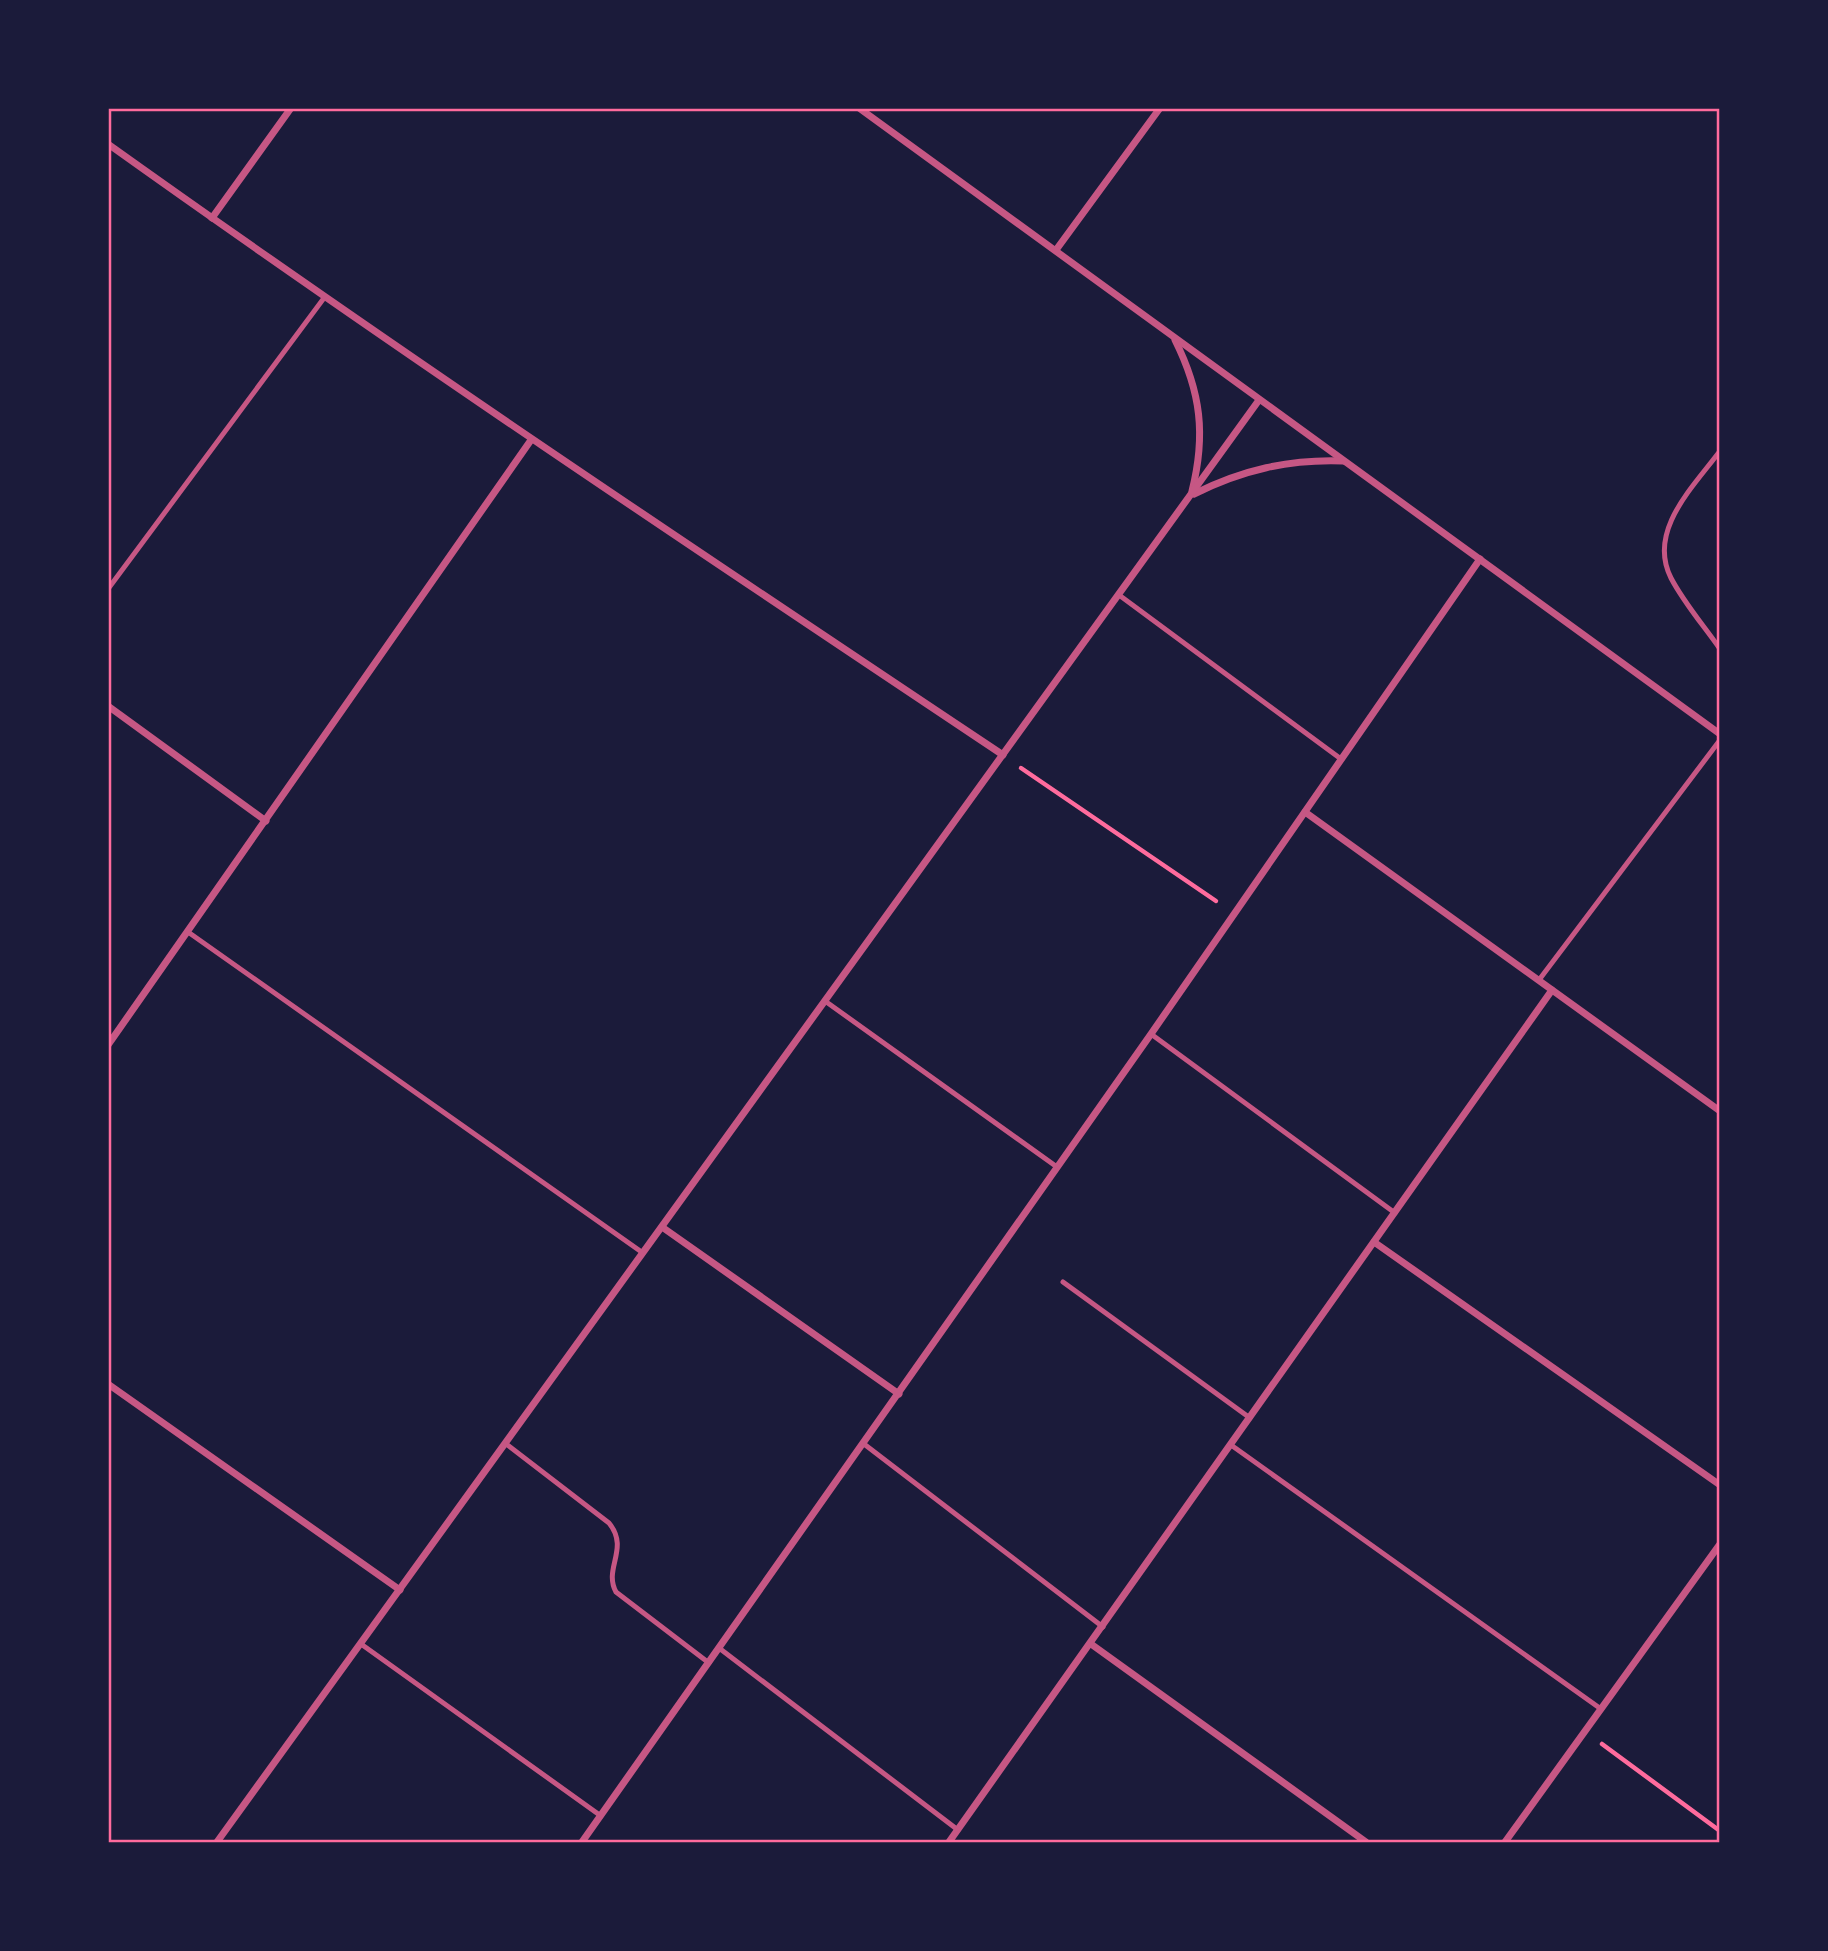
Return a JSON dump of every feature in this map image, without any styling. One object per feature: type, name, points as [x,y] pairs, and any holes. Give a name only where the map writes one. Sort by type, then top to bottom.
[{"type":"street","points":[[212,218],[290,108]]},
{"type":"street","points":[[859,108],[1720,734]]},
{"type":"street","points":[[1056,250],[1160,108]]},
{"type":"street","points":[[108,144],[324,298],[531,440],[1003,755]]},
{"type":"street","points":[[1173,337],[1188,366],[1197,398],[1199,464],[1190,496]]},
{"type":"street","points":[[218,1843],[1259,400]]},
{"type":"street","points":[[108,1045],[531,440]]},
{"type":"street","points":[[1190,496],[1219,482],[1280,463],[1343,461]]},
{"type":"street","points":[[582,1843],[1151,1034],[1480,559]]},
{"type":"street","points":[[108,706],[266,821]]},
{"type":"street","points":[[1305,812],[1720,1111]]},
{"type":"street","points":[[949,1843],[1552,990]]},
{"type":"street","points":[[662,1227],[899,1394]]},
{"type":"street","points":[[1374,1242],[1720,1485]]},
{"type":"street","points":[[110,1389],[400,1590]]},
{"type":"street","points":[[1505,1843],[1720,1544]]},
{"type":"street","points":[[1091,1644],[1366,1843]]},
{"type":"lane","points":[[108,589],[324,298]]},
{"type":"lane","points":[[1720,451],[1675,513],[1667,528],[1664,544],[1664,560],[1670,576],[1720,649]]},
{"type":"lane","points":[[1119,595],[1341,759]]},
{"type":"lane","points":[[1539,980],[1720,740]]},
{"type":"lane","points":[[188,932],[643,1253]]},
{"type":"lane","points":[[825,1001],[1057,1167]]},
{"type":"lane","points":[[1151,1034],[1395,1213]]},
{"type":"lane","points":[[1063,1282],[1250,1419]]},
{"type":"lane","points":[[505,1443],[609,1523],[619,1545],[612,1577],[616,1591],[709,1662]]},
{"type":"lane","points":[[864,1444],[1103,1627]]},
{"type":"lane","points":[[1231,1445],[1601,1709]]},
{"type":"lane","points":[[360,1644],[601,1816]]},
{"type":"lane","points":[[719,1648],[958,1830]]},
{"type":"path","points":[[1003,755],[1234,913]]},
{"type":"path","points":[[1585,1731],[1720,1831]]}]
